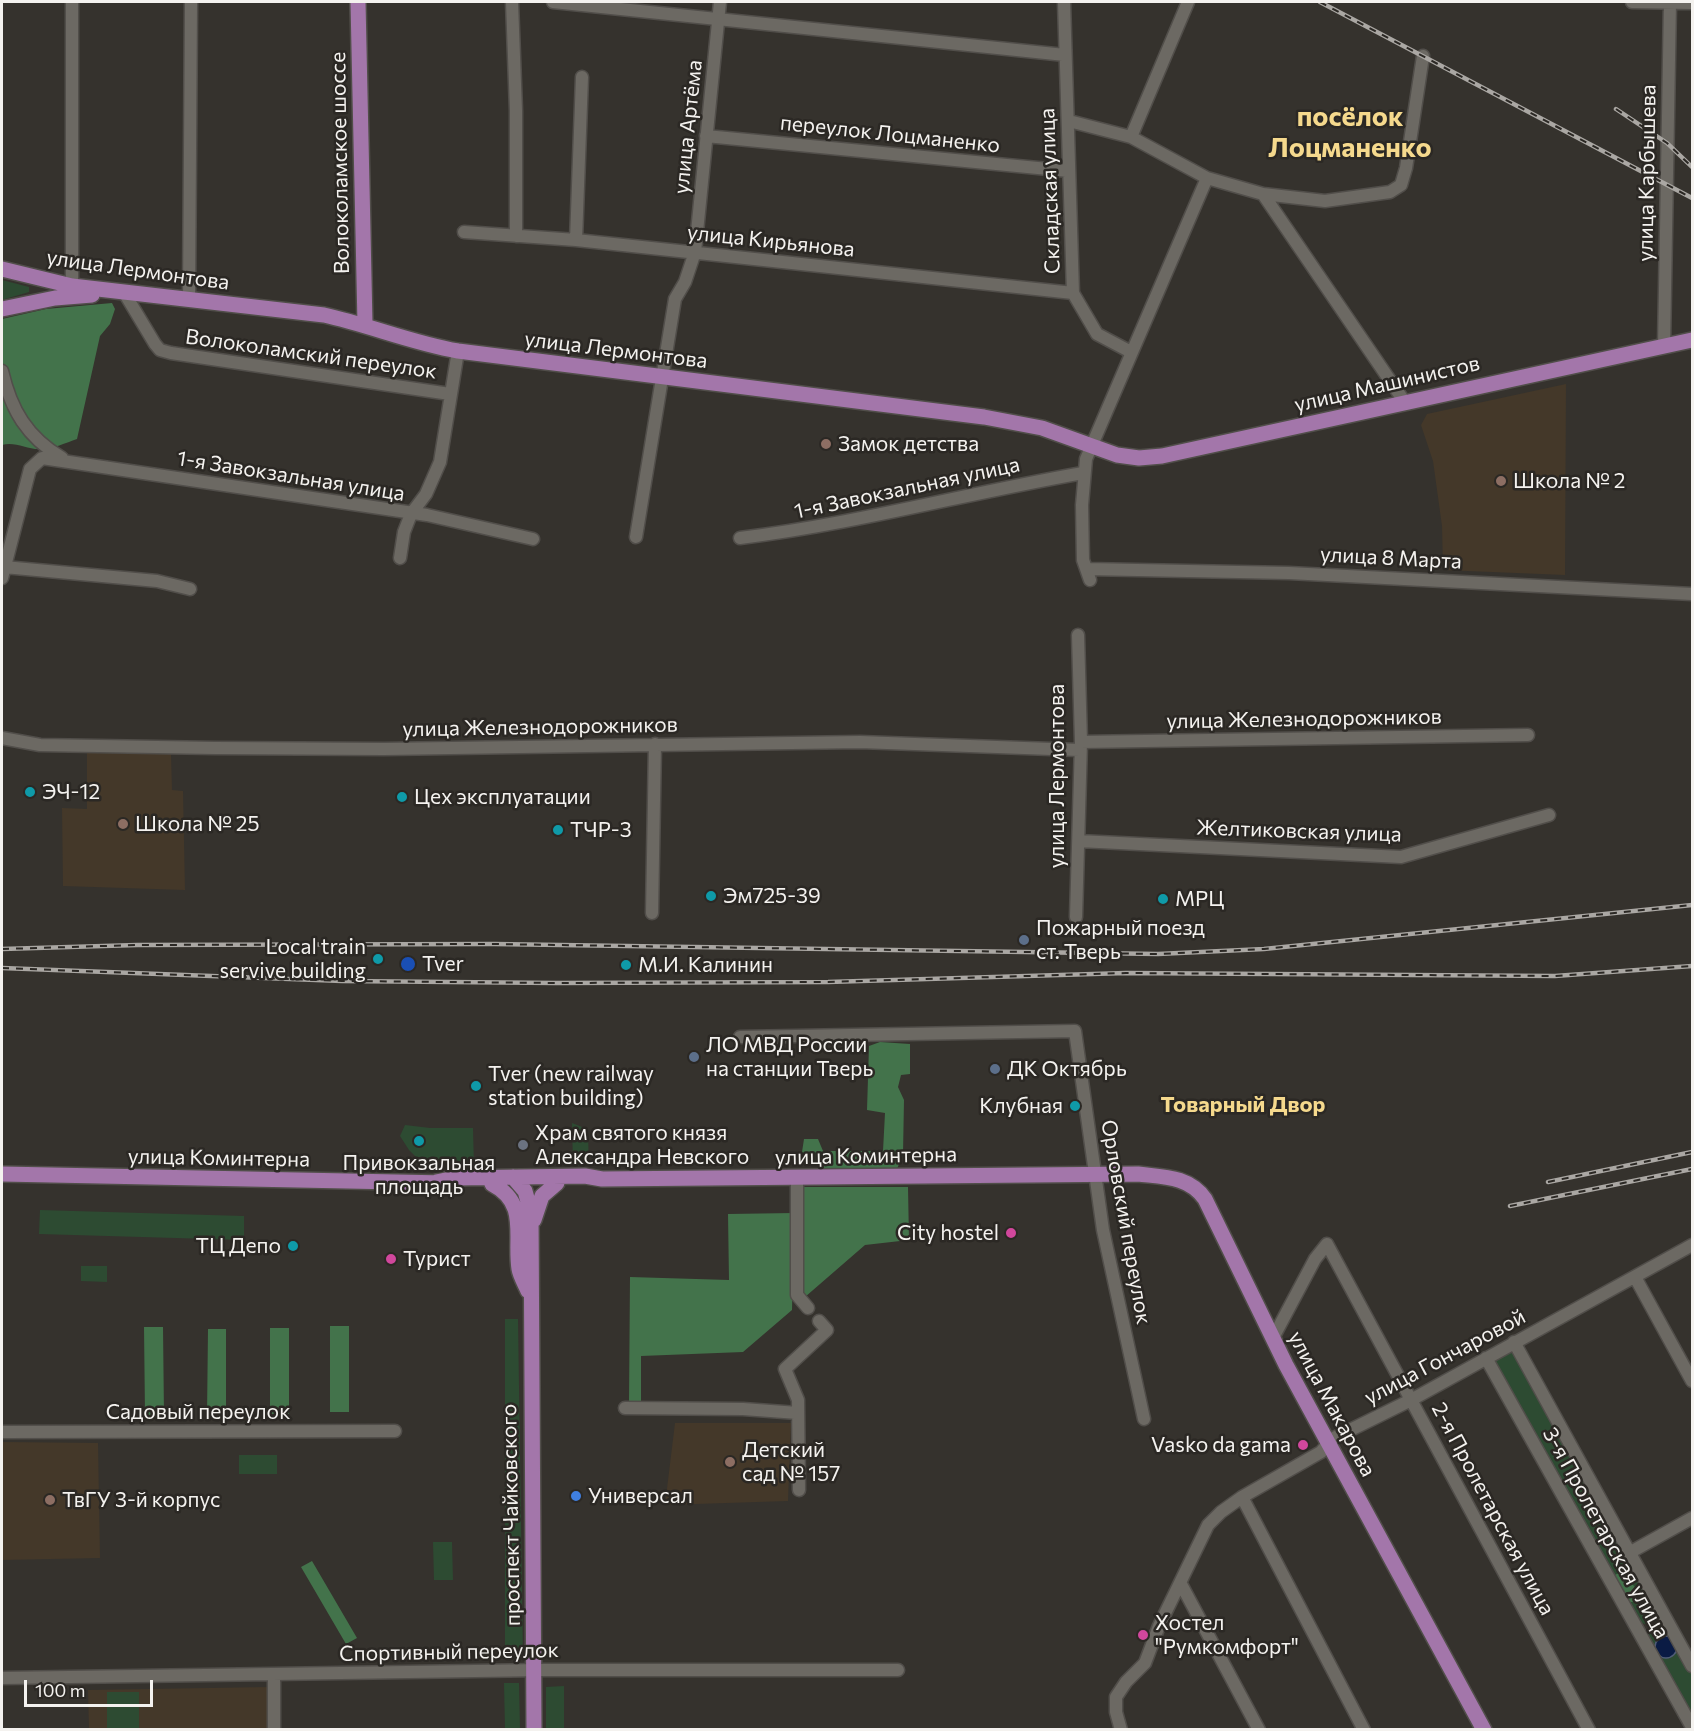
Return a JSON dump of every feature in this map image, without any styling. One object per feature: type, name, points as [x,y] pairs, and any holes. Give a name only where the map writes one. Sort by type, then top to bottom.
[{"type":"main road","name":"Волоколамское шоссе","points":[[358,2],[365,324]]},
{"type":"main road","name":"улица Лермонтова","points":[[2,269],[72,286],[131,295],[189,298],[324,315],[365,324],[411,341],[458,351],[984,417],[1042,428],[1092,447]]},
{"type":"main road","points":[[2,309],[55,298],[131,295]]},
{"type":"main road","name":"улица Машинистов","points":[[1092,447],[1122,456],[1156,457],[1404,401],[1692,340]]},
{"type":"main road","name":"улица Коминтерна","points":[[2,1174],[522,1184]]},
{"type":"main road","name":"улица Макарова","points":[[1095,1175],[1137,1174],[1175,1178],[1197,1189],[1205,1199],[1328,1444],[1484,1730]]},
{"type":"main road","name":"улица Коминтерна","points":[[553,1180],[1095,1175]]},
{"type":"main road","name":"улица Коминтерна","points":[[436,1182],[454,1178],[522,1184]]},
{"type":"main road","points":[[522,1184],[553,1180]]},
{"type":"main road","points":[[531,1229],[542,1196],[553,1180]]},
{"type":"main road","points":[[492,1184],[508,1196],[518,1213]]},
{"type":"main road","name":"проспект Чайковского","points":[[522,1184],[518,1213],[519,1269],[531,1299]]},
{"type":"main road","name":"проспект Чайковского","points":[[522,1184],[531,1207],[534,1730]]},
{"type":"street","points":[[72,2],[72,286]]},
{"type":"street","points":[[189,298],[191,2]]},
{"type":"street","points":[[512,2],[516,111],[516,236]]},
{"type":"street","points":[[553,2],[1065,56]]},
{"type":"street","name":"улица Артёма","points":[[636,537],[675,299],[685,282],[696,252],[720,2]]},
{"type":"street","name":"Складская улица","points":[[1064,2],[1073,293],[1097,334],[1131,352]]},
{"type":"street","points":[[1131,137],[1188,2]]},
{"type":"street","points":[[1632,2],[1692,3]]},
{"type":"street","name":"улица Карбышева","points":[[1664,346],[1670,2]]},
{"type":"street","points":[[1068,122],[1131,137],[1207,178],[1263,194],[1325,201],[1390,192],[1401,185],[1406,168],[1423,56]]},
{"type":"street","points":[[576,240],[582,77]]},
{"type":"street","name":"переулок Лоцманенко","points":[[706,136],[1069,171]]},
{"type":"street","points":[[1083,473],[1131,352],[1207,178]]},
{"type":"street","points":[[1263,194],[1404,401]]},
{"type":"street","name":"улица Кирьянова","points":[[464,232],[696,252],[1073,293]]},
{"type":"street","name":"Волоколамский переулок","points":[[131,295],[160,350],[450,394]]},
{"type":"street","points":[[400,558],[404,532],[411,514],[426,494],[440,462],[458,351]]},
{"type":"street","points":[[2,371],[8,399],[21,423],[43,446],[66,460]]},
{"type":"street","name":"1-я Завокзальная улица","points":[[3,572],[30,469],[42,458],[447,519],[533,539]]},
{"type":"street","name":"1-я Завокзальная улица","points":[[740,538],[812,529],[996,488],[1083,473]]},
{"type":"street","name":"улица 8 Марта","points":[[1083,473],[1083,560],[1089,574],[1289,573],[1692,594]]},
{"type":"street","points":[[3,572],[157,581],[190,589]]},
{"type":"street","name":"улица Лермонтова","points":[[1076,917],[1080,746],[1078,635]]},
{"type":"street","name":"улица Железнодорожников","points":[[2,738],[40,745],[329,749],[860,742],[1080,746],[1528,735]]},
{"type":"street","points":[[652,914],[655,744]]},
{"type":"street","name":"Желтиковская улица","points":[[1079,841],[1401,857],[1549,815]]},
{"type":"street","name":"Орловский переулок","points":[[740,1037],[1075,1031],[1103,1230],[1144,1419]]},
{"type":"street","points":[[796,1179],[797,1295],[808,1308]]},
{"type":"street","name":"2-я Пролетарская улица","points":[[1273,1338],[1315,1259],[1327,1244],[1589,1730]]},
{"type":"street","name":"улица Гончаровой","points":[[1121,1730],[1116,1712],[1116,1697],[1126,1682],[1145,1663],[1159,1626],[1208,1525],[1221,1512],[1242,1497],[1321,1452],[1332,1439],[1411,1400],[1692,1245]]},
{"type":"street","points":[[1635,1277],[1692,1381]]},
{"type":"street","points":[[799,1490],[798,1400],[785,1369],[827,1330],[819,1321]]},
{"type":"street","name":"3-я Пролетарская улица","points":[[1514,1342],[1692,1665]]},
{"type":"street","name":"3-я Пролетарская улица","points":[[1486,1358],[1692,1727]]},
{"type":"street","points":[[625,1408],[743,1409],[798,1413]]},
{"type":"street","name":"Садовый переулок","points":[[2,1432],[395,1431]]},
{"type":"street","points":[[1242,1497],[1364,1730]]},
{"type":"street","points":[[1629,1553],[1692,1518]]},
{"type":"street","points":[[1181,1584],[1259,1730]]},
{"type":"street","name":"Спортивный переулок","points":[[2,1678],[534,1670],[898,1670]]},
{"type":"street","points":[[274,1674],[274,1730]]},
{"type":"shaded area","name":"Школа № 2","points":[[1566,384],[1565,575],[1443,570],[1442,526],[1433,461],[1421,425],[1427,414]]},
{"type":"shaded area","name":"Школа № 25","points":[[87,753],[171,754],[172,790],[183,791],[185,890],[63,886],[62,808],[87,809]]},
{"type":"shaded area","name":"Детский сад № 157","points":[[675,1423],[791,1423],[788,1501],[665,1505]]},
{"type":"shaded area","name":"ТвГУ 3-й корпус","points":[[2,1442],[98,1443],[100,1558],[2,1560]]},
{"type":"shaded area","points":[[270,1687],[270,1729],[89,1729],[88,1690]]},
{"type":"green space","points":[[2,280],[29,287],[29,292],[2,300]]},
{"type":"green space","points":[[112,303],[115,309],[110,324],[100,336],[77,439],[44,449],[11,444],[2,445],[2,319],[46,309]]},
{"type":"green space","points":[[880,1042],[910,1044],[910,1074],[901,1075],[898,1087],[904,1100],[903,1154],[897,1169],[826,1169],[802,1152],[804,1139],[818,1139],[823,1151],[883,1151],[885,1113],[867,1110],[869,1046]]},
{"type":"green space","points":[[572,1123],[582,1127],[588,1135],[589,1165],[573,1166]]},
{"type":"green space","points":[[405,1125],[430,1128],[473,1128],[474,1166],[425,1166],[409,1150],[400,1136]]},
{"type":"green space","points":[[804,1187],[908,1187],[909,1240],[865,1245],[805,1297],[799,1287]]},
{"type":"green space","points":[[40,1210],[244,1216],[244,1240],[39,1234]]},
{"type":"green space","points":[[794,1213],[792,1310],[743,1352],[641,1356],[641,1403],[629,1404],[630,1277],[729,1280],[728,1214]]},
{"type":"green space","points":[[81,1266],[107,1266],[107,1282],[81,1281]]},
{"type":"green space","points":[[505,1319],[518,1319],[523,1658],[505,1657]]},
{"type":"green space","points":[[330,1326],[349,1326],[349,1412],[330,1412]]},
{"type":"green space","points":[[144,1327],[163,1327],[164,1415],[145,1415]]},
{"type":"green space","points":[[270,1328],[289,1328],[289,1414],[270,1414]]},
{"type":"green space","points":[[208,1329],[226,1329],[226,1416],[207,1416]]},
{"type":"green space","points":[[1512,1351],[1660,1614],[1648,1625],[1639,1622],[1497,1369],[1495,1359]]},
{"type":"green space","points":[[239,1455],[277,1455],[277,1474],[239,1474]]},
{"type":"green space","points":[[433,1542],[452,1542],[453,1580],[434,1580]]},
{"type":"green space","points":[[312,1561],[357,1638],[346,1644],[301,1567]]},
{"type":"green space","points":[[1627,1571],[1630,1582],[1638,1590],[1639,1602],[1630,1602],[1621,1589],[1615,1575]]},
{"type":"green space","points":[[1655,1621],[1665,1623],[1692,1673],[1692,1722],[1643,1635]]},
{"type":"green space","points":[[504,1683],[519,1683],[520,1729],[505,1729]]},
{"type":"green space","points":[[564,1686],[564,1729],[546,1729],[546,1687]]},
{"type":"green space","points":[[107,1692],[139,1692],[139,1729],[107,1729]]},
{"type":"water","points":[[1666,1636],[1674,1639],[1677,1647],[1674,1655],[1666,1658],[1658,1655],[1655,1647],[1658,1639]]},
{"type":"railway","points":[[1320,2],[1692,198]]},
{"type":"railway","points":[[1616,109],[1667,143],[1692,167]]},
{"type":"railway","points":[[2,949],[137,945],[494,944],[1158,954],[1264,949],[1692,905]]},
{"type":"railway","points":[[2,968],[342,981],[556,983],[828,982],[1126,973],[1555,976],[1692,966]]},
{"type":"railway","points":[[1548,1182],[1692,1152]]},
{"type":"railway","points":[[1510,1206],[1692,1169]]},
{"type":"place","name":"Замок детства","points":[[826,444]]},
{"type":"place","name":"Школа № 2","points":[[1501,481]]},
{"type":"place","name":"ЭЧ-12","points":[[30,792]]},
{"type":"place","name":"Цех эксплуатации","points":[[402,797]]},
{"type":"place","name":"Школа № 25","points":[[123,824]]},
{"type":"place","name":"ТЧР-3","points":[[558,830]]},
{"type":"place","name":"Эм725-39","points":[[711,896]]},
{"type":"place","name":"МРЦ","points":[[1163,899]]},
{"type":"place","name":"Пожарный поезд ст. Тверь","points":[[1024,940]]},
{"type":"place","name":"Local train servive building","points":[[378,959]]},
{"type":"place","name":"Tver","points":[[408,964]]},
{"type":"place","name":"М.И. Калинин","points":[[626,965]]},
{"type":"place","name":"ЛО МВД России на станции Тверь","points":[[694,1057]]},
{"type":"place","name":"ДК Октябрь","points":[[995,1069]]},
{"type":"place","name":"Tver (new railway station building)","points":[[476,1086]]},
{"type":"place","name":"Клубная","points":[[1075,1106]]},
{"type":"place","name":"Привокзальная площадь","points":[[419,1141]]},
{"type":"place","name":"Храм святого князя Александра Невского","points":[[523,1145]]},
{"type":"place","name":"City hostel","points":[[1011,1233]]},
{"type":"place","name":"ТЦ Депо","points":[[293,1246]]},
{"type":"place","name":"Турист","points":[[391,1259]]},
{"type":"place","name":"Vasko da gama","points":[[1303,1445]]},
{"type":"place","name":"Детский сад № 157","points":[[730,1462]]},
{"type":"place","name":"Универсал","points":[[576,1496]]},
{"type":"place","name":"ТвГУ 3-й корпус","points":[[50,1500]]},
{"type":"place","name":"Хостел \"Румкомфорт\"","points":[[1143,1635]]},
{"type":"district","name":"посёлок Лоцманенко","points":[[1350,132]]},
{"type":"district","name":"Товарный Двор","points":[[1243,1105]]}]
